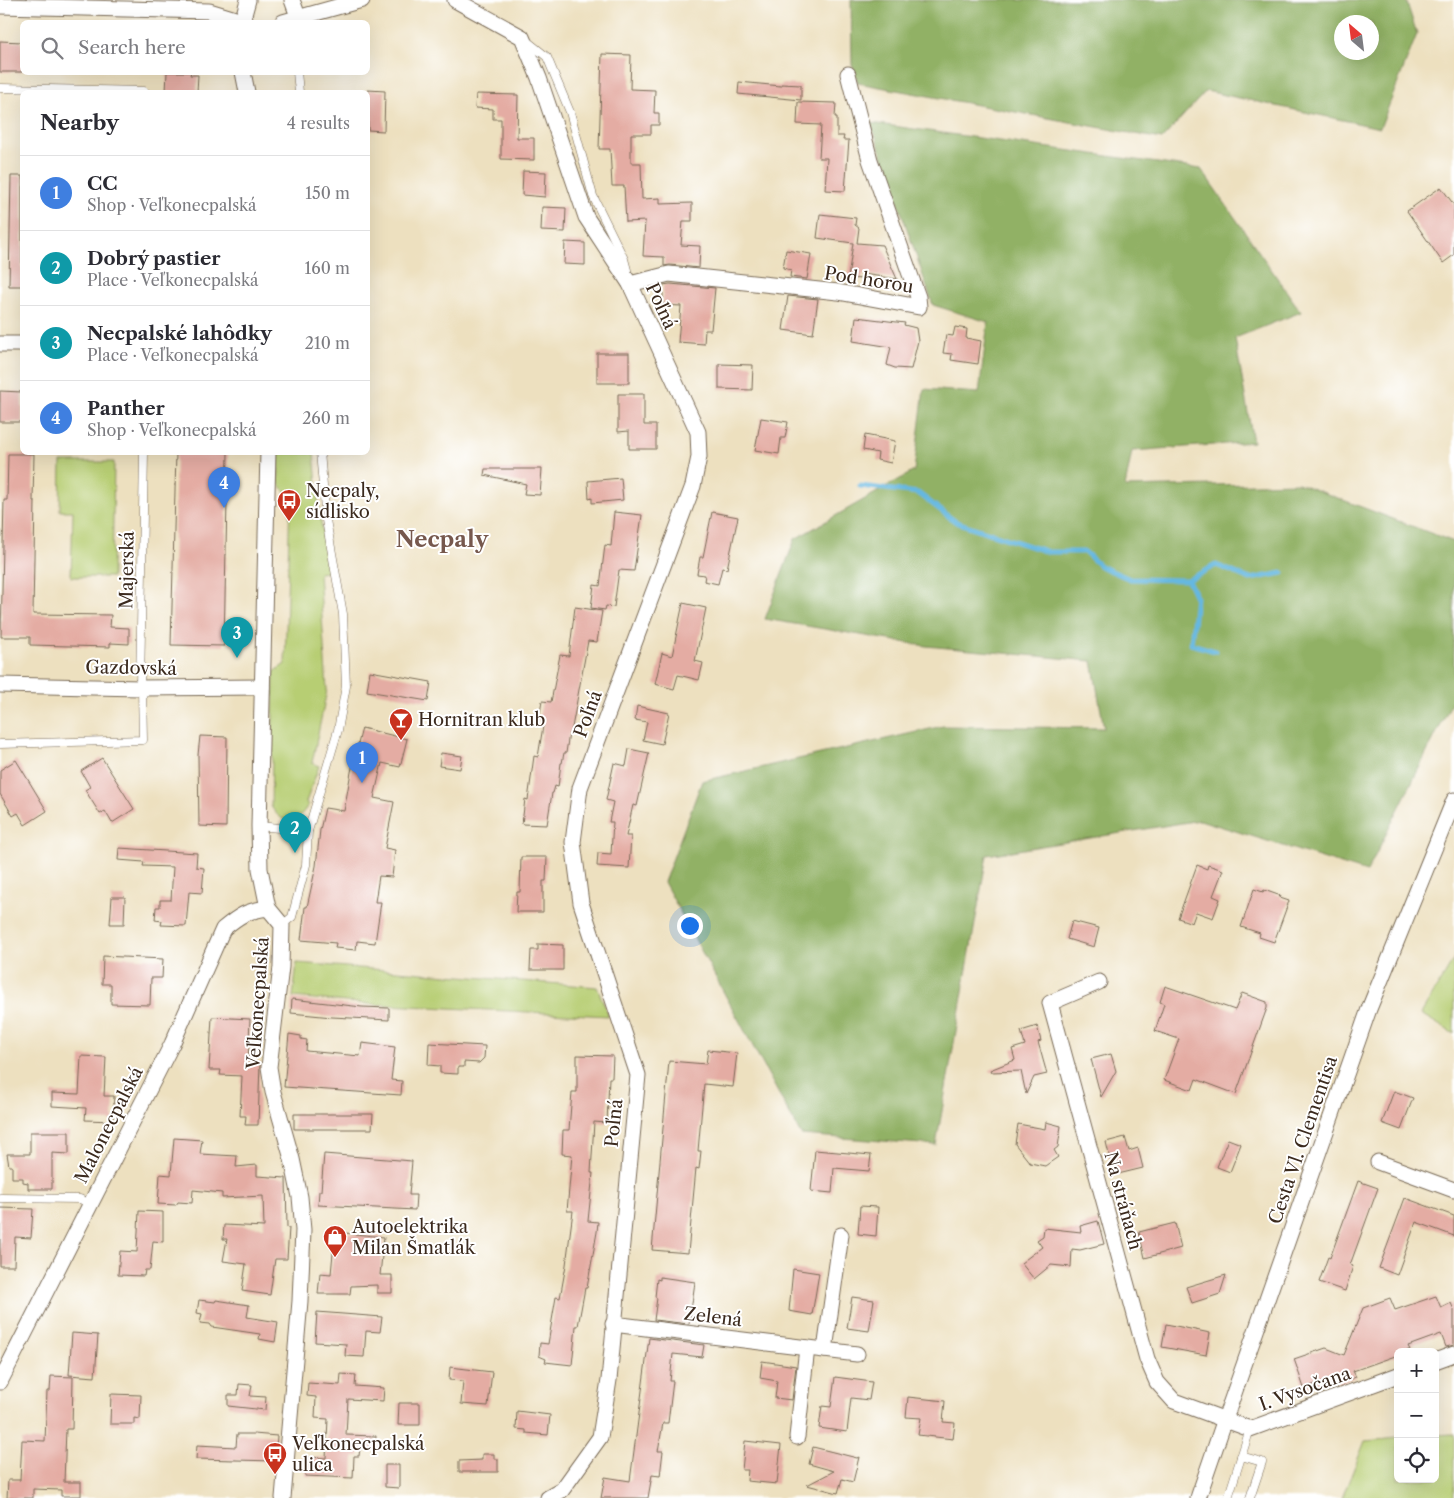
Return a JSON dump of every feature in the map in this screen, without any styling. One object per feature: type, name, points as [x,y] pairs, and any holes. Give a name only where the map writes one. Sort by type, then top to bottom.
[{"type":"street","points":[[243,20],[248,0]]},
{"type":"street","points":[[292,0],[299,20]]},
{"type":"street","points":[[302,20],[362,0]]},
{"type":"street","name":"Poľná","points":[[455,0],[522,37],[540,78],[586,217],[630,284],[698,432],[699,457],[693,486],[580,788],[573,842],[581,903],[638,1075],[609,1380],[600,1437],[562,1490],[548,1498]]},
{"type":"street","points":[[0,6],[209,11],[237,20]]},
{"type":"street","name":"Pod horou","points":[[630,284],[669,274],[838,292],[919,307],[918,297],[870,160],[848,74]]},
{"type":"street","points":[[244,75],[247,90]]},
{"type":"street","points":[[0,344],[20,344]]},
{"type":"street","name":"Veľkonecpalská","points":[[268,455],[259,826],[260,869],[268,908],[282,925],[282,958],[269,1067],[273,1092],[292,1159],[300,1197],[303,1230],[300,1301],[283,1498]]},
{"type":"street","name":"Gazdovská","points":[[0,684],[141,688],[262,687]]},
{"type":"street","name":"Cesta Vl. Clementisa","points":[[1198,1498],[1369,1009],[1454,800]]},
{"type":"street","name":"Malonecpalská","points":[[0,1382],[172,1044],[223,929],[250,910],[268,908]]},
{"type":"street","name":"Na stráňach","points":[[1099,982],[1050,1003],[1147,1359],[1157,1382],[1174,1401],[1225,1419]]},
{"type":"street","points":[[1378,1162],[1454,1190]]},
{"type":"street","points":[[826,1350],[841,1236]]},
{"type":"street","name":"Zelená","points":[[613,1324],[857,1354]]},
{"type":"street","points":[[798,1437],[807,1348]]},
{"type":"street","points":[[1439,1360],[1454,1354]]},
{"type":"street","name":"I. Vysočana","points":[[1225,1419],[1250,1429],[1394,1375]]},
{"type":"street","points":[[283,1498],[288,1498]]},
{"type":"lane","points":[[297,75],[299,90]]},
{"type":"lane","points":[[0,88],[96,90]]},
{"type":"lane","name":"Majerská","points":[[0,744],[143,740],[141,688],[144,455]]},
{"type":"lane","points":[[282,925],[292,917],[306,865],[308,831],[338,730],[346,686],[343,614],[326,520],[320,455]]},
{"type":"lane","points":[[259,826],[308,831]]},
{"type":"lane","points":[[0,1198],[80,1199],[90,1204]]},
{"type":"lane","points":[[1228,1498],[1250,1429]]},
{"type":"lane","points":[[1241,1456],[1262,1462],[1250,1498]]},
{"type":"green space","points":[[851,0],[1406,0],[1417,34],[1380,128],[1206,91],[1162,139],[858,83],[852,65]]},
{"type":"green space","points":[[871,123],[1201,169],[1301,312],[1235,338],[1253,442],[1132,451],[1125,487],[1298,483],[1454,542],[1454,698],[1367,872],[1200,820],[987,855],[936,1145],[801,1135],[664,882],[702,781],[943,726],[1104,728],[1092,661],[926,646],[765,619],[795,539],[914,471],[924,389],[979,393],[988,322],[933,305]]},
{"type":"green space","points":[[278,455],[314,455],[328,572],[319,573],[327,690],[312,763],[319,766],[306,802],[308,805],[299,816],[290,821],[280,817],[271,806],[274,672],[285,664],[290,499],[279,483]]},
{"type":"green space","points":[[61,462],[114,462],[112,577],[71,577],[73,511],[60,511]]},
{"type":"green space","points":[[1454,959],[1454,1034],[1421,1014]]},
{"type":"green space","points":[[297,963],[597,987],[609,1016],[368,1004],[293,997]]},
{"type":"green space","points":[[1454,1434],[1454,1498],[1342,1498],[1365,1441],[1394,1438],[1394,1483],[1439,1483],[1439,1435]]},
{"type":"building","points":[[0,41],[20,42],[20,72],[0,72]]},
{"type":"building","points":[[602,54],[631,55],[630,89],[655,90],[654,113],[659,113],[659,125],[651,125],[651,134],[631,134],[631,163],[641,163],[642,199],[660,198],[660,204],[692,203],[692,221],[683,221],[681,245],[700,246],[699,268],[664,266],[664,257],[643,256],[645,221],[626,222],[624,186],[612,186],[610,149],[599,149]]},
{"type":"building","points":[[167,75],[198,75],[197,90],[166,90]]},
{"type":"building","points":[[739,82],[781,86],[781,84],[801,85],[801,100],[738,94]]},
{"type":"building","points":[[370,90],[385,91],[384,131],[370,130]]},
{"type":"building","points":[[476,94],[518,95],[517,138],[534,138],[534,160],[501,159],[501,119],[493,119],[493,109],[475,108]]},
{"type":"building","points":[[798,102],[836,103],[837,136],[844,136],[843,140],[849,140],[845,191],[825,190],[827,158],[819,158],[821,125],[797,124]]},
{"type":"building","points":[[523,171],[546,172],[545,197],[522,195]]},
{"type":"building","points":[[11,176],[20,176],[20,286],[9,286]]},
{"type":"building","points":[[1441,187],[1454,205],[1454,255],[1443,263],[1407,211]]},
{"type":"building","points":[[542,207],[566,208],[565,232],[541,231]]},
{"type":"building","points":[[820,214],[856,218],[855,225],[859,228],[857,243],[882,245],[897,279],[863,274],[862,279],[848,278],[853,243],[817,238]]},
{"type":"building","points":[[565,242],[585,243],[585,265],[564,264]]},
{"type":"building","points":[[786,250],[811,254],[807,279],[790,277],[791,270],[783,268]]},
{"type":"building","points":[[663,285],[715,288],[711,330],[705,330],[704,344],[678,342],[681,306],[663,305]]},
{"type":"building","points":[[788,296],[818,299],[813,334],[783,330]]},
{"type":"building","points":[[856,317],[905,323],[904,325],[916,328],[918,341],[911,369],[895,368],[887,365],[891,347],[853,341]]},
{"type":"building","points":[[955,327],[967,329],[966,338],[981,341],[978,364],[951,360],[952,354],[943,353],[946,335],[953,336]]},
{"type":"building","points":[[597,353],[629,353],[629,383],[597,383]]},
{"type":"building","points":[[719,364],[753,365],[752,390],[719,389]]},
{"type":"building","points":[[0,391],[20,392],[20,422],[0,422]]},
{"type":"building","points":[[618,394],[644,394],[644,425],[656,425],[656,449],[629,449],[629,431],[618,432]]},
{"type":"building","points":[[761,418],[788,422],[785,438],[781,438],[779,454],[755,450]]},
{"type":"building","points":[[865,435],[895,441],[891,463],[877,460],[878,453],[863,450]]},
{"type":"building","points":[[8,454],[34,455],[33,614],[111,615],[110,627],[129,628],[129,644],[110,643],[110,647],[30,645],[30,637],[1,637],[4,500],[7,500]]},
{"type":"building","points":[[176,455],[228,455],[224,646],[171,645]]},
{"type":"building","points":[[485,469],[542,469],[540,495],[524,494],[526,484],[484,475]]},
{"type":"building","points":[[621,478],[623,500],[592,503],[592,498],[589,499],[588,481]]},
{"type":"building","points":[[614,512],[642,515],[634,571],[619,570],[614,607],[606,606],[605,610],[591,608],[594,585],[600,586],[605,545],[611,546]]},
{"type":"building","points":[[712,512],[738,517],[727,569],[722,568],[718,584],[704,581],[705,575],[697,574],[700,557],[703,557]]},
{"type":"building","points":[[683,603],[706,608],[695,661],[703,663],[699,680],[678,675],[674,689],[655,684],[662,653],[672,656]]},
{"type":"building","points":[[575,607],[602,611],[597,642],[588,641],[571,733],[569,733],[566,753],[564,753],[561,763],[558,787],[555,786],[552,793],[547,825],[522,824],[525,799],[528,800],[534,756],[538,757],[544,720],[539,719],[542,701],[551,702],[560,655],[569,656]]},
{"type":"building","points":[[370,671],[431,682],[428,701],[367,691]]},
{"type":"building","points":[[637,706],[669,713],[662,744],[643,740],[647,722],[635,720]]},
{"type":"building","points":[[362,728],[407,739],[400,767],[382,763],[374,798],[394,802],[385,848],[395,850],[392,877],[379,876],[375,902],[381,902],[375,943],[357,941],[356,950],[335,948],[336,943],[301,940],[305,907],[307,907],[316,866],[320,830],[325,808],[344,811]]},
{"type":"building","points":[[200,736],[227,737],[226,827],[199,826],[198,755]]},
{"type":"building","points":[[629,749],[649,753],[637,806],[633,805],[626,836],[631,836],[629,868],[597,866],[598,853],[611,854],[613,822],[609,822],[613,802],[606,800],[614,763],[626,766]]},
{"type":"building","points":[[441,753],[462,756],[460,769],[439,766]]},
{"type":"building","points":[[102,758],[134,809],[112,823],[105,811],[100,814],[85,790],[90,787],[81,771]]},
{"type":"building","points":[[16,760],[47,811],[25,825],[18,813],[13,816],[0,794],[0,770]]},
{"type":"building","points":[[119,848],[197,853],[196,867],[204,868],[202,893],[189,892],[186,926],[161,925],[162,921],[155,920],[156,907],[160,907],[160,900],[171,900],[173,867],[143,866],[144,862],[118,860]]},
{"type":"building","points":[[521,857],[547,857],[546,881],[543,881],[543,912],[516,912],[517,892],[520,892]]},
{"type":"building","points":[[1197,865],[1207,869],[1208,865],[1223,870],[1213,896],[1220,899],[1213,918],[1196,912],[1192,923],[1178,918]]},
{"type":"building","points":[[1254,889],[1263,892],[1264,890],[1289,901],[1274,942],[1259,937],[1260,933],[1241,927]]},
{"type":"building","points":[[112,897],[125,897],[124,924],[110,924]]},
{"type":"building","points":[[1072,921],[1099,928],[1094,947],[1067,939]]},
{"type":"building","points":[[538,944],[563,945],[563,970],[530,970],[531,950],[538,950]]},
{"type":"building","points":[[103,956],[163,959],[162,978],[151,978],[150,1005],[111,1004],[111,984],[102,984]]},
{"type":"building","points":[[1165,986],[1235,1010],[1242,993],[1267,1002],[1267,1008],[1236,1094],[1196,1079],[1192,1090],[1164,1080],[1179,1039],[1155,1031],[1164,1004],[1160,1002]]},
{"type":"building","points":[[292,999],[389,1008],[389,1020],[291,1013]]},
{"type":"building","points":[[212,1017],[250,1019],[248,1062],[260,1062],[258,1125],[245,1125],[246,1116],[240,1116],[242,1076],[220,1075],[221,1070],[209,1070]]},
{"type":"building","points":[[1037,1026],[1041,1041],[1038,1042],[1047,1074],[1034,1077],[1026,1094],[1021,1071],[991,1072],[990,1070],[1015,1060],[1012,1049],[1025,1045],[1021,1031]]},
{"type":"building","points":[[289,1034],[301,1036],[301,1039],[307,1040],[306,1051],[360,1056],[362,1043],[395,1047],[391,1080],[402,1081],[401,1095],[284,1087]]},
{"type":"building","points":[[429,1043],[485,1046],[484,1058],[479,1063],[464,1062],[464,1067],[458,1067],[458,1074],[440,1073],[440,1066],[428,1065]]},
{"type":"building","points":[[708,1050],[737,1053],[733,1087],[704,1084],[698,1151],[701,1151],[699,1169],[696,1168],[688,1253],[652,1250],[669,1061],[706,1064]]},
{"type":"building","points":[[1111,1054],[1116,1071],[1101,1097],[1091,1059]]},
{"type":"building","points":[[577,1055],[613,1056],[612,1078],[609,1078],[607,1123],[594,1122],[591,1173],[593,1173],[588,1221],[598,1222],[587,1288],[585,1288],[578,1326],[576,1326],[572,1365],[545,1362],[546,1359],[539,1356],[540,1343],[548,1344],[556,1297],[560,1298],[573,1211],[567,1211],[572,1155],[562,1154],[563,1130],[569,1130],[572,1092],[577,1092]]},
{"type":"building","points":[[81,1056],[106,1057],[104,1096],[114,1096],[113,1121],[85,1120],[86,1108],[52,1106],[52,1093],[79,1094]]},
{"type":"building","points":[[1394,1091],[1413,1098],[1401,1130],[1382,1123]]},
{"type":"building","points":[[294,1114],[373,1114],[372,1129],[294,1129]]},
{"type":"building","points":[[1046,1122],[1061,1126],[1058,1147],[1054,1150],[1058,1157],[1045,1166],[1030,1163],[1015,1144],[1018,1124],[1045,1129]]},
{"type":"building","points":[[30,1132],[69,1132],[69,1154],[52,1153],[52,1189],[28,1189],[28,1183],[23,1182],[23,1178],[12,1178],[12,1166],[9,1166],[7,1154],[30,1154]]},
{"type":"building","points":[[1125,1137],[1129,1151],[1138,1148],[1143,1168],[1114,1175],[1106,1142]]},
{"type":"building","points":[[174,1138],[202,1140],[200,1154],[237,1156],[236,1167],[257,1165],[257,1176],[286,1178],[287,1228],[289,1228],[287,1259],[275,1259],[270,1295],[242,1291],[246,1264],[223,1261],[227,1239],[223,1239],[224,1225],[264,1227],[263,1196],[222,1198],[222,1193],[193,1190],[192,1203],[178,1202],[176,1205],[158,1204],[160,1174],[171,1175]]},
{"type":"building","points":[[1228,1139],[1241,1144],[1230,1172],[1217,1167]]},
{"type":"building","points":[[815,1150],[871,1155],[869,1171],[834,1168],[832,1193],[811,1191]]},
{"type":"building","points":[[324,1154],[412,1161],[409,1195],[416,1195],[415,1210],[318,1205]]},
{"type":"building","points":[[1358,1181],[1378,1188],[1350,1265],[1353,1266],[1345,1291],[1319,1282],[1328,1257],[1330,1258]]},
{"type":"building","points":[[1405,1198],[1454,1216],[1454,1236],[1416,1222],[1397,1275],[1379,1268]]},
{"type":"building","points":[[860,1206],[878,1207],[876,1236],[858,1234]]},
{"type":"building","points":[[0,1208],[33,1209],[31,1238],[15,1237],[14,1266],[0,1266]]},
{"type":"building","points":[[139,1211],[163,1212],[163,1242],[153,1241],[150,1270],[145,1270],[144,1276],[118,1275],[120,1251],[137,1252]]},
{"type":"building","points":[[1098,1221],[1104,1244],[1080,1250],[1072,1249],[1071,1267],[1051,1265],[1034,1279],[1021,1263],[1042,1247],[1037,1240],[1043,1236],[1044,1228],[1081,1232],[1080,1226]]},
{"type":"building","points":[[1175,1223],[1181,1248],[1145,1258],[1139,1232]]},
{"type":"building","points":[[335,1232],[384,1237],[380,1275],[392,1275],[392,1293],[377,1293],[377,1285],[351,1286],[350,1294],[318,1294],[320,1273],[331,1274]]},
{"type":"building","points":[[793,1269],[819,1273],[812,1315],[789,1311]]},
{"type":"building","points":[[1226,1275],[1220,1294],[1192,1303],[1186,1287]]},
{"type":"building","points":[[660,1277],[695,1282],[689,1324],[654,1320],[657,1279],[660,1280]]},
{"type":"building","points":[[1436,1296],[1441,1308],[1451,1303],[1454,1310],[1454,1345],[1446,1347],[1441,1334],[1408,1346],[1409,1348],[1394,1348],[1394,1356],[1353,1371],[1356,1377],[1339,1383],[1337,1377],[1304,1388],[1294,1359],[1326,1348],[1344,1355],[1363,1308],[1390,1298],[1395,1310]]},
{"type":"building","points":[[852,1297],[874,1300],[869,1331],[847,1328]]},
{"type":"building","points":[[199,1300],[215,1302],[216,1300],[249,1305],[247,1317],[278,1322],[275,1342],[259,1339],[260,1334],[212,1327],[210,1324],[200,1323],[202,1314],[197,1313]]},
{"type":"building","points":[[317,1312],[382,1317],[380,1332],[366,1331],[364,1357],[345,1356],[346,1344],[315,1342]]},
{"type":"building","points":[[1166,1324],[1210,1333],[1206,1355],[1162,1347]]},
{"type":"building","points":[[72,1333],[98,1335],[95,1377],[69,1375]]},
{"type":"building","points":[[649,1338],[704,1345],[702,1357],[673,1354],[670,1381],[673,1381],[668,1423],[663,1423],[658,1451],[663,1451],[660,1476],[652,1475],[648,1498],[601,1498],[605,1477],[630,1481]]},
{"type":"building","points":[[762,1361],[796,1366],[792,1400],[775,1398],[777,1381],[760,1378]]},
{"type":"building","points":[[450,1367],[492,1372],[488,1406],[461,1404],[463,1381],[449,1380]]},
{"type":"building","points":[[341,1374],[356,1375],[355,1386],[384,1388],[383,1401],[348,1399],[346,1435],[376,1436],[375,1449],[360,1448],[359,1456],[354,1456],[353,1478],[305,1476],[306,1457],[326,1458],[328,1419],[315,1418],[316,1397],[307,1396],[308,1383],[340,1385]]},
{"type":"building","points":[[51,1376],[73,1377],[72,1429],[66,1429],[64,1482],[81,1482],[81,1496],[61,1496],[61,1490],[33,1489],[33,1498],[7,1498],[8,1480],[20,1480],[22,1440],[45,1441],[47,1391],[50,1391]]},
{"type":"building","points":[[835,1377],[872,1382],[869,1400],[851,1398],[847,1432],[819,1428],[822,1406],[831,1407]]},
{"type":"building","points":[[239,1384],[252,1385],[250,1396],[266,1397],[265,1410],[228,1406],[228,1395],[238,1395]]},
{"type":"building","points":[[111,1394],[141,1395],[140,1419],[134,1418],[134,1424],[110,1424]]},
{"type":"building","points":[[908,1397],[945,1401],[943,1422],[955,1423],[953,1439],[918,1435],[921,1418],[906,1417]]},
{"type":"building","points":[[399,1403],[420,1403],[420,1425],[398,1425]]},
{"type":"building","points":[[517,1411],[550,1415],[548,1435],[526,1433],[526,1430],[516,1429]]},
{"type":"building","points":[[237,1434],[277,1436],[275,1461],[196,1459],[197,1445],[236,1447]]},
{"type":"building","points":[[745,1441],[781,1445],[777,1484],[747,1481],[748,1470],[742,1470]]},
{"type":"building","points":[[813,1447],[859,1457],[853,1482],[842,1479],[838,1493],[807,1485],[834,1471],[809,1464]]},
{"type":"building","points":[[482,1454],[494,1454],[494,1459],[498,1459],[498,1472],[459,1472],[459,1461],[482,1460]]},
{"type":"building","points":[[385,1465],[399,1465],[399,1488],[385,1487]]},
{"type":"waterway","points":[[860,486],[918,493],[956,522],[1048,552],[1085,552],[1100,566],[1130,579],[1188,580],[1216,565],[1250,579],[1283,573]]},
{"type":"waterway","points":[[1188,580],[1196,597],[1191,644],[1215,651]]},
{"type":"place","name":"Panther","points":[[224,508]]},
{"type":"place","name":"Necpaly, sídlisko","points":[[289,522]]},
{"type":"place","name":"Necpalské lahôdky","points":[[237,658]]},
{"type":"place","name":"Hornitran klub","points":[[401,741]]},
{"type":"place","name":"CC","points":[[362,783]]},
{"type":"place","name":"Dobrý pastier","points":[[295,853]]},
{"type":"place","name":"Autoelektrika Milan Šmatlák","points":[[335,1258]]},
{"type":"place","name":"Veľkonecpalská ulica","points":[[275,1475]]},
{"type":"district","name":"Necpaly","points":[[442,539]]}]
